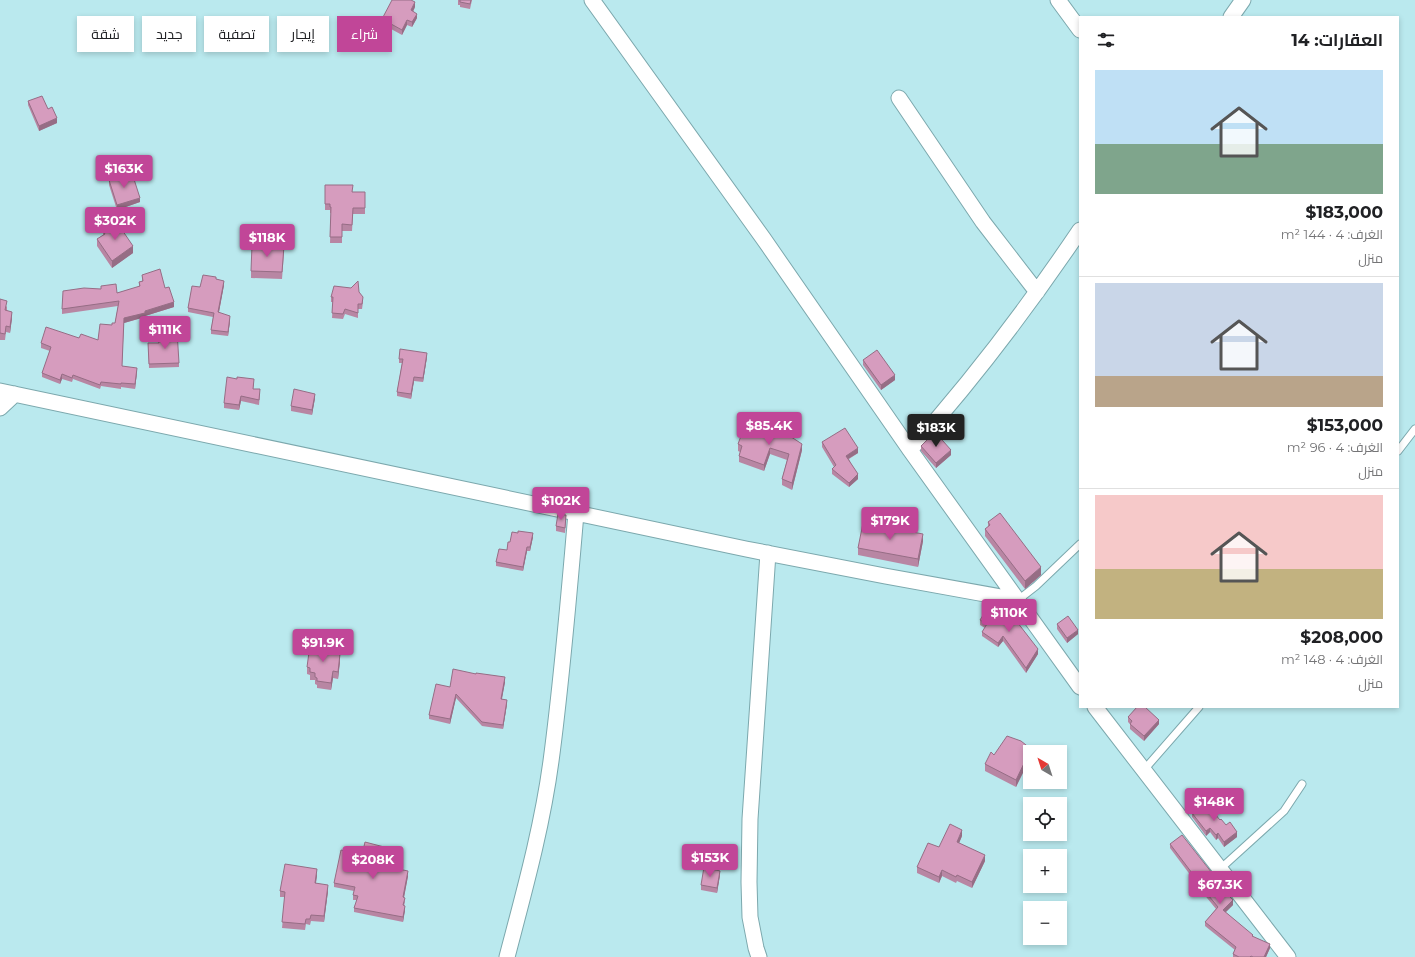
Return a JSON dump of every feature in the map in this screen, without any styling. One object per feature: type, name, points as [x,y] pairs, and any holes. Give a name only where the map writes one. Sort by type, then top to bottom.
[{"type":"street","points":[[592,0],[763,238],[910,450],[1079,686]]},
{"type":"street","points":[[1058,0],[1079,29]]},
{"type":"street","points":[[1232,16],[1244,0]]},
{"type":"street","points":[[899,98],[983,222],[1037,292]]},
{"type":"street","points":[[910,450],[969,382],[1037,292],[1079,231]]},
{"type":"street","points":[[0,408],[7,392],[768,553],[1018,600]]},
{"type":"street","points":[[508,957],[533,860],[551,762],[576,513]]},
{"type":"street","points":[[759,957],[750,917],[750,819],[768,553]]},
{"type":"street","points":[[1096,708],[1219,870],[1288,957]]},
{"type":"lane","points":[[1399,450],[1415,429]]},
{"type":"lane","points":[[1018,600],[1036,586],[1079,545]]},
{"type":"lane","points":[[1143,771],[1198,708]]},
{"type":"lane","points":[[1219,870],[1284,811],[1302,784]]},
{"type":"building","points":[[392,0],[411,0],[415,2],[411,10],[417,14],[412,22],[407,20],[402,30],[392,24],[392,16],[384,16]]},
{"type":"building","points":[[460,0],[471,0],[470,4],[460,2]]},
{"type":"building","points":[[42,96],[48,109],[52,107],[57,118],[39,126],[28,101]]},
{"type":"building","points":[[132,173],[140,198],[117,205],[109,180]]},
{"type":"building","points":[[325,185],[353,185],[352,192],[365,192],[365,208],[353,208],[352,225],[342,224],[342,237],[330,237],[331,207],[330,204],[325,204]]},
{"type":"building","points":[[116,221],[133,246],[112,261],[97,239],[105,234],[103,231]]},
{"type":"building","points":[[252,245],[284,246],[282,272],[251,271]]},
{"type":"building","points":[[160,269],[165,288],[169,287],[174,302],[145,311],[145,313],[124,318],[122,366],[137,368],[135,384],[101,382],[100,385],[73,375],[72,378],[62,374],[60,380],[42,373],[51,347],[41,343],[46,327],[79,338],[81,334],[98,340],[100,324],[112,325],[112,323],[115,323],[119,301],[62,309],[63,291],[84,288],[101,289],[101,286],[116,284],[117,293],[140,286],[139,282],[143,281],[142,275]]},
{"type":"building","points":[[203,275],[216,277],[216,279],[224,281],[218,312],[230,316],[228,332],[211,330],[214,313],[188,308],[192,286],[200,287]]},
{"type":"building","points":[[358,281],[359,292],[363,297],[362,304],[358,304],[358,313],[345,309],[343,314],[332,313],[333,297],[331,297],[334,286],[351,288]]},
{"type":"building","points":[[0,299],[7,301],[5,310],[12,312],[10,327],[6,326],[5,334],[0,333]]},
{"type":"building","points":[[177,331],[179,363],[149,364],[148,343],[159,343],[158,336],[165,336],[164,332]]},
{"type":"building","points":[[400,349],[427,353],[423,378],[414,377],[411,394],[397,392],[403,359],[399,359]]},
{"type":"building","points":[[877,350],[895,375],[881,385],[863,360]]},
{"type":"building","points":[[227,377],[237,379],[237,377],[254,379],[253,389],[260,389],[259,400],[241,396],[239,405],[224,403]]},
{"type":"building","points":[[294,389],[315,394],[312,410],[291,406]]},
{"type":"building","points":[[756,418],[776,427],[802,444],[792,483],[782,479],[789,454],[770,448],[764,465],[739,456],[742,446],[738,444],[741,436],[743,436],[749,421],[755,423]]},
{"type":"building","points":[[845,428],[858,448],[846,456],[858,474],[849,483],[832,469],[836,465],[822,442]]},
{"type":"building","points":[[935,432],[951,450],[936,463],[921,446]]},
{"type":"building","points":[[1000,513],[1041,567],[1025,581],[985,529],[990,525],[988,522]]},
{"type":"building","points":[[558,514],[566,515],[565,528],[556,526]]},
{"type":"building","points":[[863,523],[923,534],[918,559],[858,548]]},
{"type":"building","points":[[518,531],[533,533],[530,547],[527,547],[523,567],[496,562],[499,549],[507,550],[512,532],[518,533]]},
{"type":"building","points":[[990,604],[995,608],[997,605],[1015,617],[1014,618],[1038,649],[1026,668],[1003,636],[998,643],[982,632],[987,624],[980,620]]},
{"type":"building","points":[[1068,616],[1078,630],[1067,638],[1057,624]]},
{"type":"building","points":[[310,645],[328,647],[328,652],[340,654],[338,672],[333,671],[331,683],[317,681],[315,673],[310,672],[310,668],[307,667]]},
{"type":"building","points":[[453,669],[476,674],[505,677],[501,699],[507,700],[503,725],[482,722],[456,694],[450,719],[429,715],[436,684],[450,687]]},
{"type":"building","points":[[1136,708],[1146,708],[1159,720],[1144,736],[1130,724],[1132,721],[1128,717]]},
{"type":"building","points":[[1007,736],[1021,741],[1026,745],[1023,745],[1023,766],[1016,780],[985,764],[991,752],[994,755]]},
{"type":"building","points":[[1205,802],[1220,820],[1221,819],[1226,825],[1230,822],[1237,832],[1224,842],[1218,833],[1216,835],[1210,828],[1206,831],[1192,813]]},
{"type":"building","points":[[950,824],[962,830],[957,842],[985,855],[972,882],[957,875],[956,877],[942,870],[939,877],[917,867],[928,843],[939,847]]},
{"type":"building","points":[[1182,835],[1233,900],[1223,910],[1253,935],[1252,936],[1270,944],[1264,957],[1239,957],[1233,954],[1236,947],[1205,922],[1218,907],[1194,878],[1195,877],[1170,844]]},
{"type":"building","points":[[365,842],[388,848],[384,866],[408,871],[403,897],[405,898],[403,905],[405,906],[403,917],[354,908],[358,896],[353,895],[355,887],[334,883],[341,850],[362,855]]},
{"type":"building","points":[[285,864],[317,869],[315,883],[328,885],[324,916],[311,915],[310,919],[306,919],[305,924],[282,922],[285,892],[280,891]]},
{"type":"building","points":[[704,867],[720,871],[717,888],[701,885]]}]
